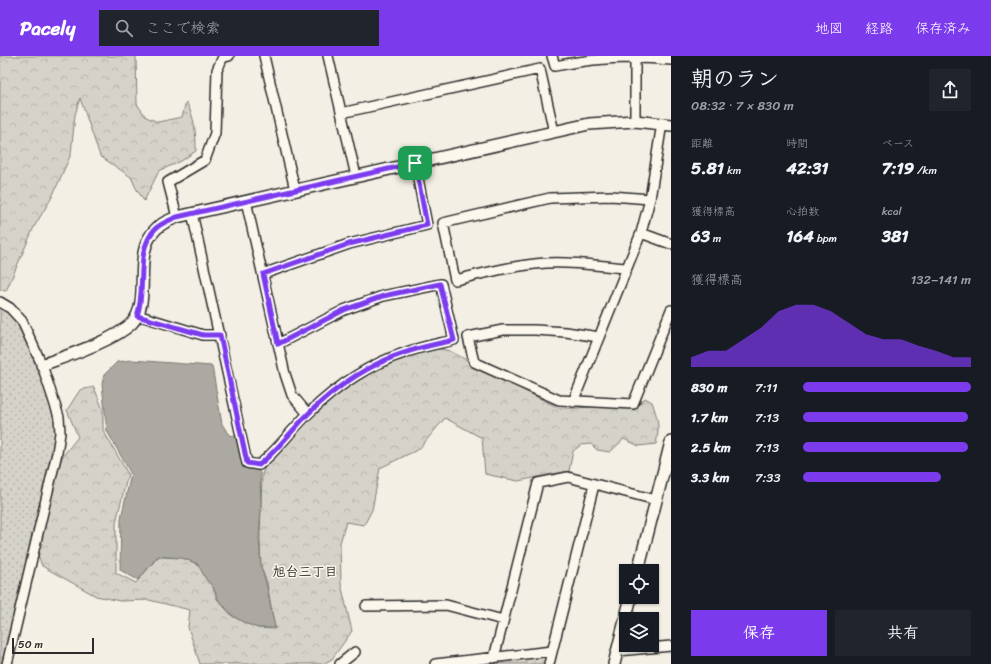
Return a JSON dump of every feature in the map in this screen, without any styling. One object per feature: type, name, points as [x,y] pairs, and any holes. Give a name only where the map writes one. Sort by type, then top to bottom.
[{"type":"street","points":[[177,217],[168,182],[206,160],[215,133],[217,70],[223,57],[229,56]]},
{"type":"street","points":[[264,56],[294,190]]},
{"type":"street","points":[[330,56],[356,176]]},
{"type":"street","points":[[552,56],[555,66],[596,59],[635,57],[671,60]]},
{"type":"street","points":[[635,57],[635,121]]},
{"type":"street","points":[[342,113],[540,69],[554,132]]},
{"type":"street","points":[[42,365],[105,340],[122,332],[132,323],[137,316],[140,306],[145,246],[156,228],[177,217],[589,124],[635,121],[666,124],[650,200],[641,233],[573,402]]},
{"type":"street","points":[[263,274],[349,244],[427,225],[415,163]]},
{"type":"street","points":[[627,268],[580,263],[547,263],[510,267],[455,280],[443,223],[550,198],[611,196],[650,200]]},
{"type":"street","points":[[246,201],[285,374],[292,395],[308,414]]},
{"type":"street","points":[[192,213],[247,463],[259,465],[263,462],[308,414],[347,380],[403,353],[454,340],[440,284],[383,296],[344,310],[278,344]]},
{"type":"street","points":[[641,233],[671,244]]},
{"type":"street","points":[[0,302],[10,308],[22,321],[42,365],[59,417],[60,433],[57,453],[7,664]]},
{"type":"street","points":[[599,337],[566,332],[535,330],[503,330],[468,337],[474,362],[559,400],[573,402],[634,404],[671,310]]},
{"type":"street","points":[[137,316],[203,335],[220,335]]},
{"type":"street","points":[[640,564],[671,442]]},
{"type":"street","points":[[494,658],[538,483],[568,477],[656,500]]},
{"type":"street","points":[[549,664],[594,485]]},
{"type":"street","points":[[614,664],[629,604]]},
{"type":"street","points":[[366,606],[446,605],[503,620]]},
{"type":"street","points":[[618,651],[671,646]]},
{"type":"street","points":[[434,664],[552,651]]},
{"type":"street","points":[[340,664],[355,652]]},
{"type":"green space","points":[[0,56],[136,56],[137,104],[146,117],[158,122],[182,117],[186,102],[193,119],[196,144],[196,151],[181,161],[159,171],[144,201],[131,177],[100,156],[80,98],[75,115],[71,154],[52,197],[34,227],[6,291],[0,290]]},
{"type":"green space","points":[[0,307],[7,311],[15,320],[30,347],[49,398],[55,428],[55,442],[3,664],[0,664]]},
{"type":"green space","points":[[436,348],[450,351],[559,408],[602,406],[629,408],[638,405],[645,398],[652,402],[657,418],[658,433],[656,444],[639,446],[624,439],[610,452],[597,450],[591,444],[581,445],[573,451],[569,471],[518,481],[485,474],[482,438],[445,418],[419,449],[380,468],[372,510],[364,525],[346,522],[340,543],[341,584],[352,631],[332,659],[323,664],[200,664],[188,627],[190,610],[149,600],[120,601],[96,596],[42,566],[37,552],[53,485],[62,457],[78,437],[67,410],[80,390],[94,387],[103,410],[103,430],[128,474],[116,522],[116,573],[136,583],[158,557],[182,558],[199,566],[206,579],[213,587],[217,599],[232,616],[258,628],[275,629],[267,583],[261,567],[260,539],[262,474],[267,462],[319,408],[357,379],[379,367],[408,356]]},
{"type":"green space","points":[[550,653],[547,664],[473,664]]},
{"type":"shaded area","points":[[132,360],[212,366],[222,424],[229,435],[236,436],[241,447],[252,460],[260,473],[261,507],[259,538],[261,567],[266,583],[275,628],[258,628],[233,616],[218,599],[213,587],[196,563],[182,558],[158,556],[138,580],[120,570],[121,518],[131,474],[107,431],[102,384],[104,375],[117,362]]},
{"type":"district","name":"旭台三丁目","points":[[305,571]]},
{"type":"route","points":[[415,163],[427,225],[349,244],[263,274],[278,344],[344,310],[383,296],[440,284],[454,340],[403,353],[347,380],[308,414],[259,465],[247,463],[220,335],[203,335],[137,316],[140,306],[143,257],[145,246],[150,236],[156,228],[177,217],[415,163]]}]
